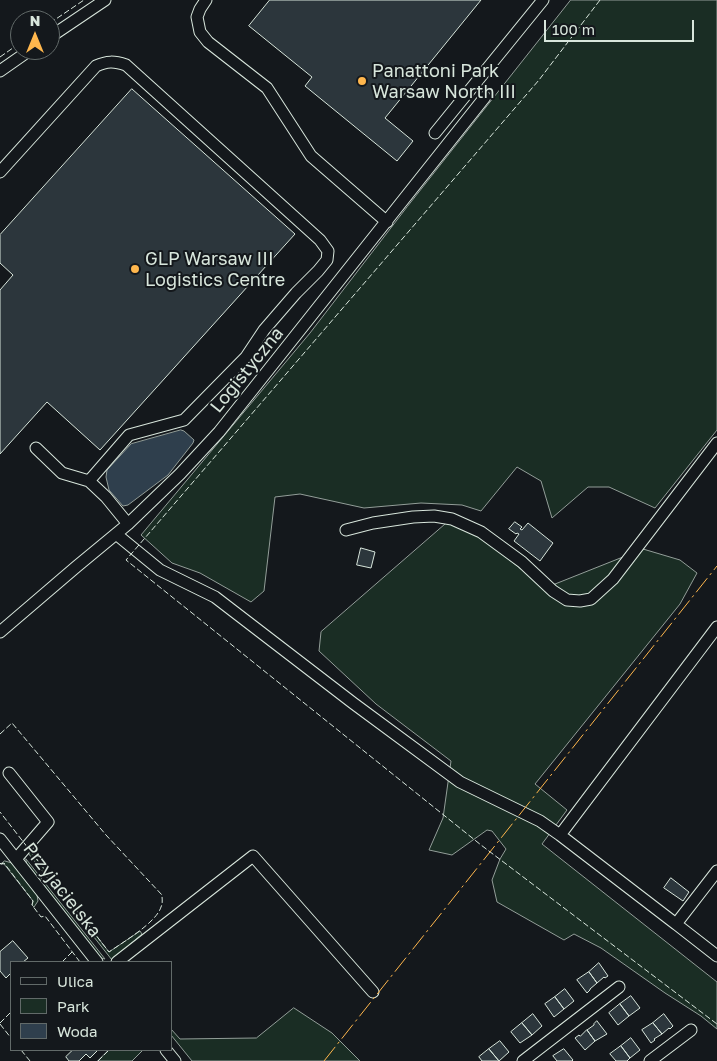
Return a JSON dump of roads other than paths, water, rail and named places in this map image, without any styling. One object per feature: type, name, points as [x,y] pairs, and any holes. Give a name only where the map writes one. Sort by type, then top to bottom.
[{"type":"street","points":[[60,30],[105,0]]},
{"type":"street","points":[[206,0],[197,17],[200,32],[208,42],[267,88],[311,156],[387,222]]},
{"type":"street","points":[[434,133],[543,0]]},
{"type":"street","points":[[0,70],[15,60]]},
{"type":"street","points":[[0,172],[96,66],[115,61],[126,65],[320,240],[328,251],[327,260],[264,330],[246,357],[184,420],[129,435],[89,481]]},
{"type":"street","name":"Logistyczna","points":[[0,632],[128,524],[180,474],[219,432],[486,97]]},
{"type":"street","points":[[346,530],[374,523],[413,517],[434,516],[452,519],[481,532],[522,562],[553,591],[567,600],[580,601],[591,599],[613,579],[717,443]]},
{"type":"street","points":[[36,448],[62,473],[89,481],[106,497],[128,524]]},
{"type":"street","points":[[116,534],[160,570],[215,597],[460,782],[540,821],[560,835],[717,956]]},
{"type":"street","points":[[560,835],[717,627]]},
{"type":"street","points":[[9,773],[48,822],[16,859]]},
{"type":"street","name":"Przyjacielska","points":[[0,839],[96,961]]},
{"type":"street","points":[[118,961],[253,856],[373,992]]},
{"type":"street","points":[[676,924],[717,871]]},
{"type":"street","points":[[523,1061],[619,986]]},
{"type":"street","points":[[650,1061],[691,1030]]},
{"type":"street","points":[[167,1051],[175,1061]]},
{"type":"water","points":[[181,430],[194,440],[193,443],[168,475],[128,505],[123,506],[109,490],[106,477],[107,470],[131,444]]},
{"type":"place","name":"Panattoni Park Warsaw North III","points":[[362,81]]},
{"type":"place","name":"GLP Warsaw III Logistics Centre","points":[[135,269]]}]
